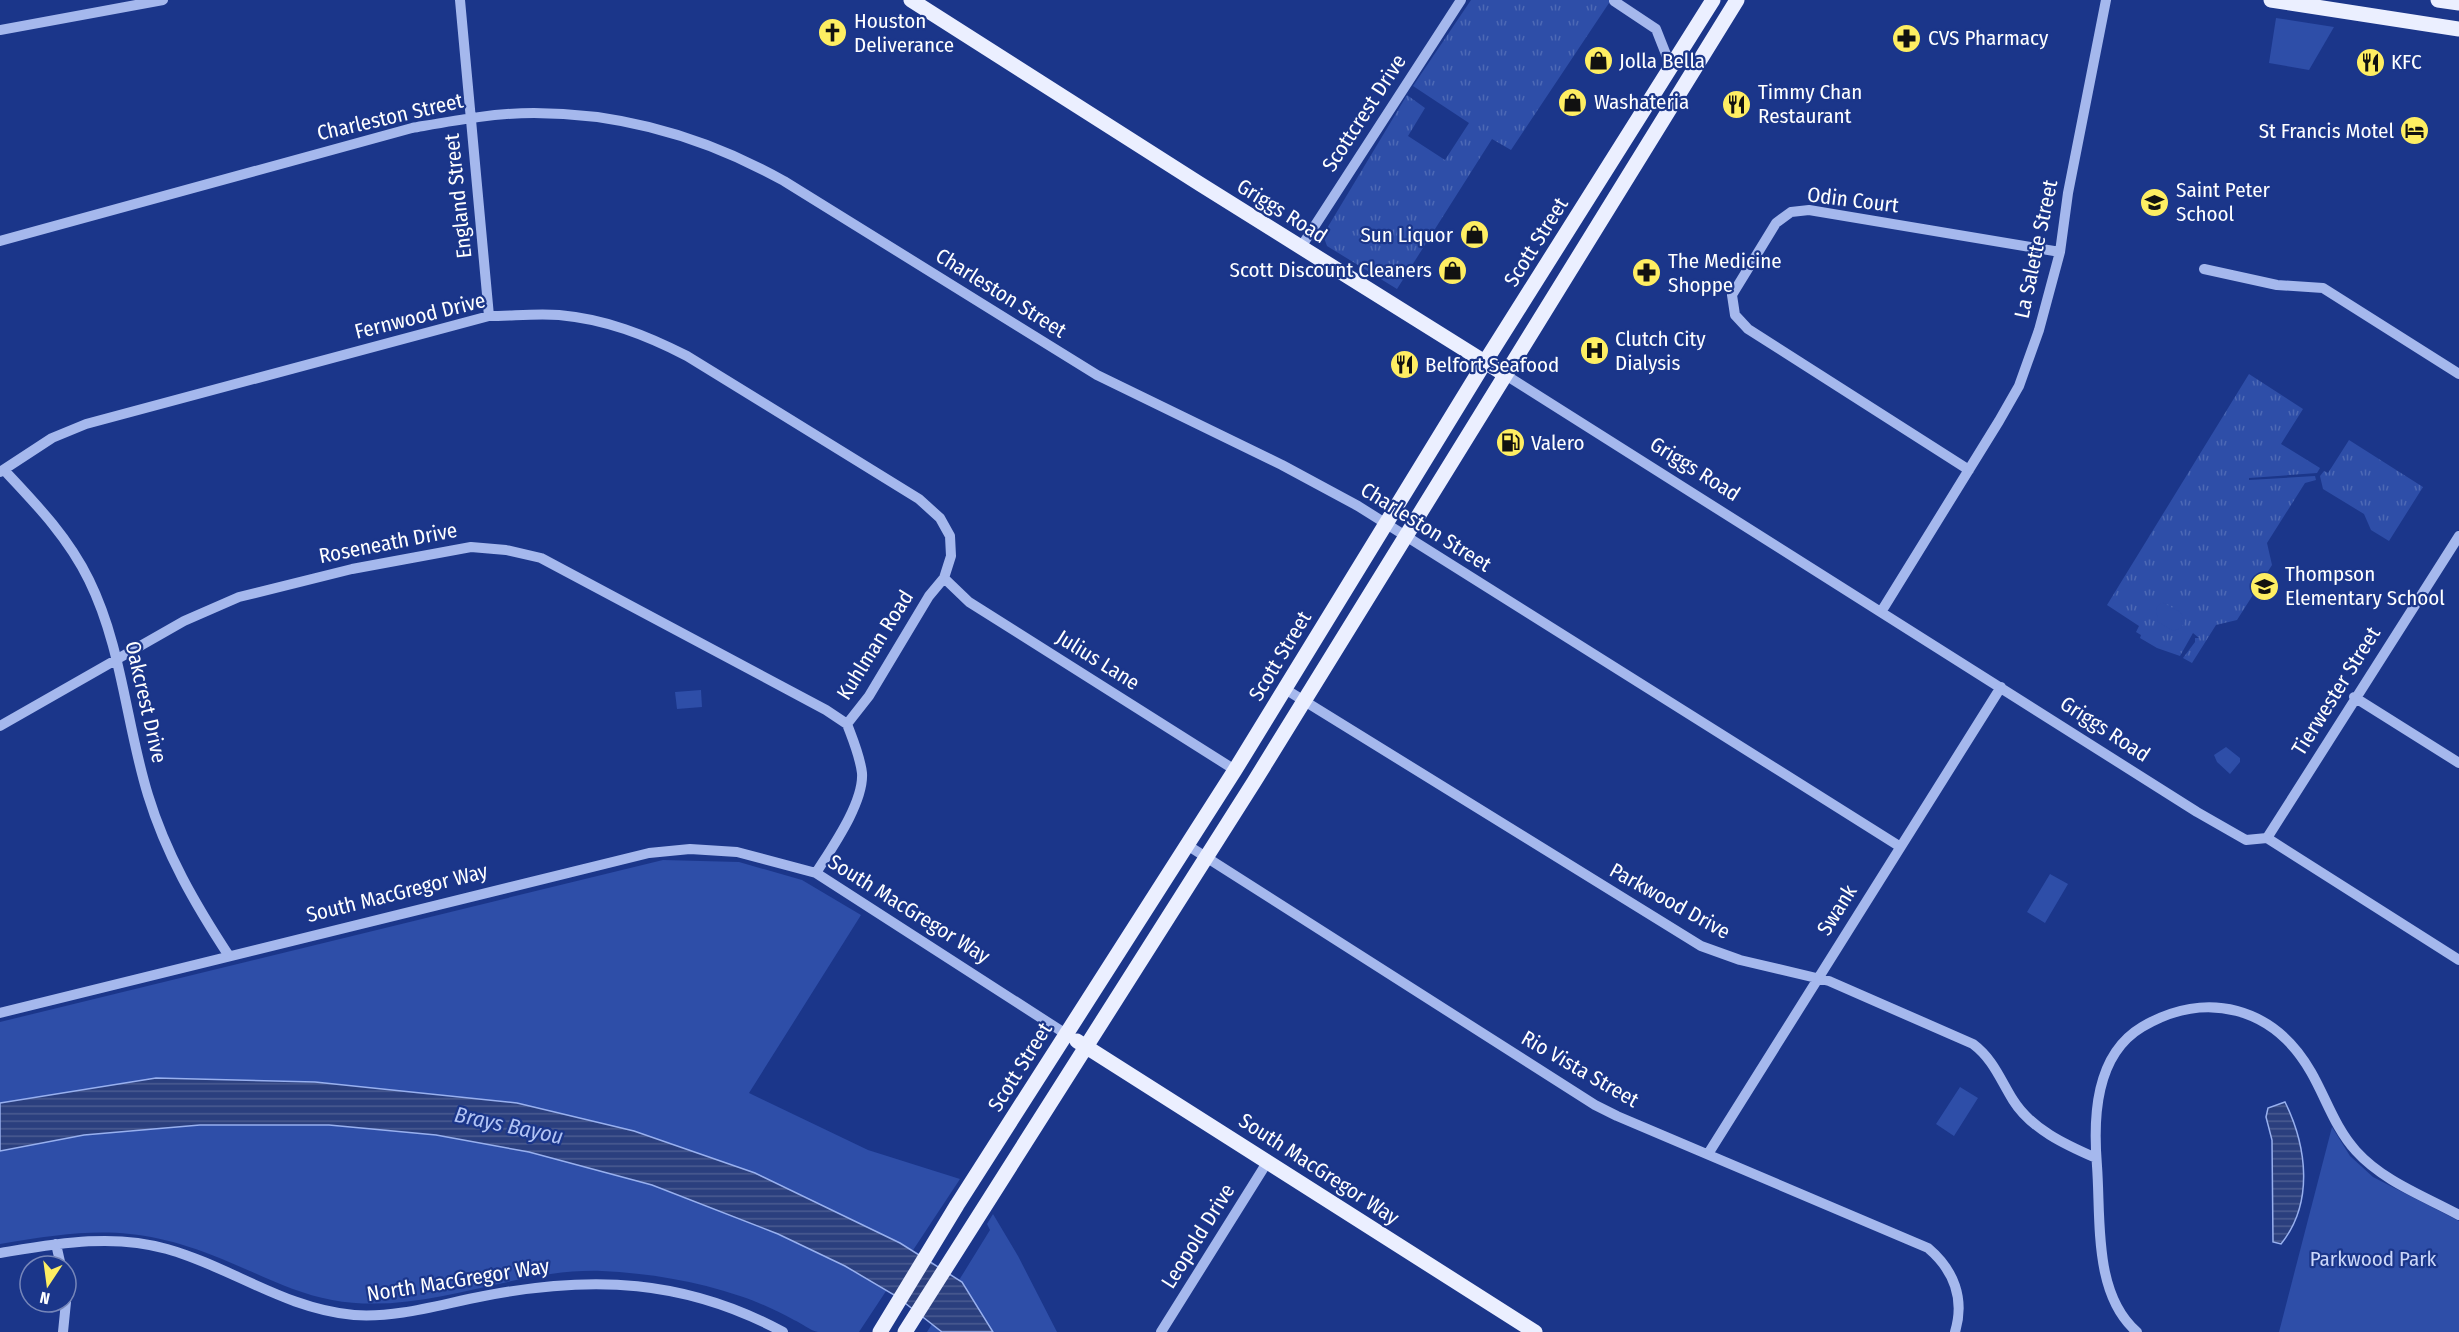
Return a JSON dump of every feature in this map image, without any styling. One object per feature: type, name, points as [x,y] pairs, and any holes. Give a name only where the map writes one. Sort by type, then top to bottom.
[{"type":"main road","name":"Griggs Road","points":[[911,0],[1504,374]]},
{"type":"main road","name":"Scott Street","points":[[880,1332],[957,1205],[1235,770],[1485,362],[1713,0]]},
{"type":"main road","name":"Scott Street","points":[[904,1332],[1407,537],[1504,374],[1737,0]]},
{"type":"main road","points":[[2271,0],[2326,4],[2459,29]]},
{"type":"main road","points":[[2438,0],[2459,3]]},
{"type":"main road","points":[[1671,67],[1689,77]]},
{"type":"main road","name":"South MacGregor Way","points":[[1066,1034],[1535,1332]]},
{"type":"street","points":[[0,30],[163,0]]},
{"type":"street","name":"England Street","points":[[460,0],[469,118],[489,316]]},
{"type":"street","name":"Scottcrest Drive","points":[[1301,247],[1461,0]]},
{"type":"street","name":"La Salette Street","points":[[1881,612],[2019,386],[2049,300],[2060,252],[2068,193],[2106,0]]},
{"type":"street","points":[[1614,1],[1656,29],[1671,67]]},
{"type":"street","name":"Charleston Street","points":[[0,241],[412,128],[469,118],[534,113],[589,116],[644,125],[690,137],[745,159],[794,187],[1097,375],[1282,465],[1386,524],[1899,846]]},
{"type":"street","name":"Odin Court","points":[[1969,470],[1748,329],[1735,315],[1732,296],[1776,223],[1791,212],[1809,210],[2060,252]]},
{"type":"street","points":[[2204,269],[2277,285],[2323,288],[2459,374]]},
{"type":"street","name":"Fernwood Drive","points":[[2,471],[52,438],[86,424],[489,316],[558,314],[600,321],[649,336],[687,356],[920,499],[940,518],[950,536]]},
{"type":"street","name":"Griggs Road","points":[[1504,374],[2238,837],[2246,840],[2267,838]]},
{"type":"street","name":"Oakcrest Drive","points":[[2,471],[57,529],[75,554],[107,620],[147,794],[161,834],[189,894],[229,956]]},
{"type":"street","name":"Kuhlman Road","points":[[816,873],[849,820],[862,776],[857,750],[847,724],[869,696],[929,596],[944,578],[951,556],[950,536]]},
{"type":"street","name":"Tierwester Street","points":[[2267,838],[2354,697],[2459,537]]},
{"type":"street","name":"Roseneath Drive","points":[[0,726],[184,621],[238,597],[292,582],[471,547],[498,549],[541,558],[581,577],[826,710],[847,724]]},
{"type":"street","name":"Julius Lane","points":[[944,578],[969,602],[1235,770]]},
{"type":"street","name":"Swank","points":[[1708,1154],[1899,846],[2001,687]]},
{"type":"street","name":"Parkwood Drive","points":[[1285,689],[1701,946],[1740,960],[1818,978],[1973,1044],[1991,1061],[2014,1102],[2028,1116],[2053,1137],[2096,1158]]},
{"type":"street","points":[[2354,697],[2459,763]]},
{"type":"street","points":[[2267,838],[2459,960]]},
{"type":"street","name":"Rio Vista Street","points":[[1187,845],[1595,1104],[1928,1248],[1945,1264],[1956,1286],[1959,1309],[1955,1332]]},
{"type":"street","name":"South MacGregor Way","points":[[0,1013],[649,853],[690,849],[737,852],[816,873],[1066,1034]]},
{"type":"street","points":[[2137,1332],[2121,1314],[2108,1290],[2096,1158],[2097,1112],[2103,1078],[2120,1047],[2138,1029],[2169,1013],[2207,1005],[2241,1011],[2265,1022],[2291,1043],[2311,1071],[2335,1122],[2356,1151],[2382,1175],[2459,1215]]},
{"type":"street","name":"Leopold Drive","points":[[1161,1332],[1268,1161]]},
{"type":"street","name":"North MacGregor Way","points":[[0,1253],[91,1240],[165,1248],[199,1260],[287,1300],[356,1315],[427,1309],[544,1285],[604,1283],[644,1286],[701,1298],[746,1312],[783,1332]]},
{"type":"street","points":[[56,1244],[59,1254]]},
{"type":"street","points":[[63,1332],[65,1314]]},
{"type":"green space","points":[[1471,0],[1611,0],[1511,150],[1492,139],[1397,289],[1327,246],[1323,235],[1407,95],[1425,108],[1408,136],[1445,160],[1469,123],[1413,86]]},
{"type":"green space","points":[[2276,18],[2334,27],[2309,70],[2269,63]]},
{"type":"green space","points":[[2249,374],[2303,409],[2281,444],[2320,468],[2317,473],[2249,478],[2249,480],[2315,476],[2316,480],[2305,483],[2267,543],[2272,565],[2237,620],[2216,625],[2192,663],[2183,658],[2195,642],[2195,638],[2199,638],[2193,633],[2180,656],[2157,648],[2140,638],[2141,635],[2136,632],[2139,626],[2107,605]]},
{"type":"green space","points":[[2349,440],[2423,487],[2389,541],[2371,530],[2364,514],[2323,489],[2320,476],[2324,471],[2328,473]]},
{"type":"green space","points":[[2162,602],[2180,612],[2185,621],[2181,628],[2173,631],[2158,622],[2156,608]]},
{"type":"green space","points":[[701,690],[702,707],[677,709],[675,692]]},
{"type":"green space","points":[[2226,747],[2240,758],[2240,762],[2230,774],[2217,762],[2214,755]]},
{"type":"green space","points":[[663,860],[739,862],[802,880],[861,915],[749,1093],[868,1150],[960,1179],[859,1332],[818,1332],[740,1296],[689,1282],[637,1274],[602,1271],[568,1272],[434,1298],[366,1304],[332,1300],[304,1293],[191,1248],[138,1235],[87,1233],[0,1244],[0,1022]]},
{"type":"green space","points":[[2050,874],[2068,884],[2045,923],[2027,912]]},
{"type":"green space","points":[[1960,1087],[1978,1098],[1954,1136],[1936,1124]]},
{"type":"green space","name":"Parkwood Park","points":[[2332,1127],[2350,1156],[2373,1177],[2459,1221],[2459,1332],[2279,1332]]},
{"type":"green space","points":[[993,1214],[1018,1256],[1057,1332],[927,1332],[990,1230],[987,1224]]},
{"type":"water","name":"Brays Bayou","points":[[156,1078],[315,1082],[517,1103],[634,1131],[755,1173],[900,1243],[962,1282],[993,1332],[942,1332],[896,1296],[845,1266],[778,1234],[652,1185],[529,1152],[436,1135],[329,1125],[200,1125],[84,1135],[0,1151],[0,1103]]},
{"type":"water","points":[[2285,1102],[2298,1137],[2304,1174],[2299,1211],[2292,1228],[2281,1244],[2273,1242],[2272,1140],[2266,1117],[2268,1108]]},
{"type":"place","name":"Houston Deliverance","points":[[833,33]]},
{"type":"place","name":"CVS Pharmacy","points":[[1907,38]]},
{"type":"place","name":"Jolla Bella","points":[[1598,61]]},
{"type":"place","name":"KFC","points":[[2370,62]]},
{"type":"place","name":"Washateria","points":[[1573,102]]},
{"type":"place","name":"Timmy Chan Restaurant","points":[[1737,104]]},
{"type":"place","name":"St Francis Motel","points":[[2415,131]]},
{"type":"place","name":"Saint Peter School","points":[[2155,202]]},
{"type":"place","name":"Sun Liquor","points":[[1474,235]]},
{"type":"place","name":"Scott Discount Cleaners","points":[[1453,270]]},
{"type":"place","name":"The Medicine Shoppe","points":[[1647,273]]},
{"type":"place","name":"Clutch City Dialysis","points":[[1594,351]]},
{"type":"place","name":"Belfort Seafood","points":[[1404,365]]},
{"type":"place","name":"Valero","points":[[1510,443]]},
{"type":"place","name":"Thompson Elementary School","points":[[2264,586]]}]
